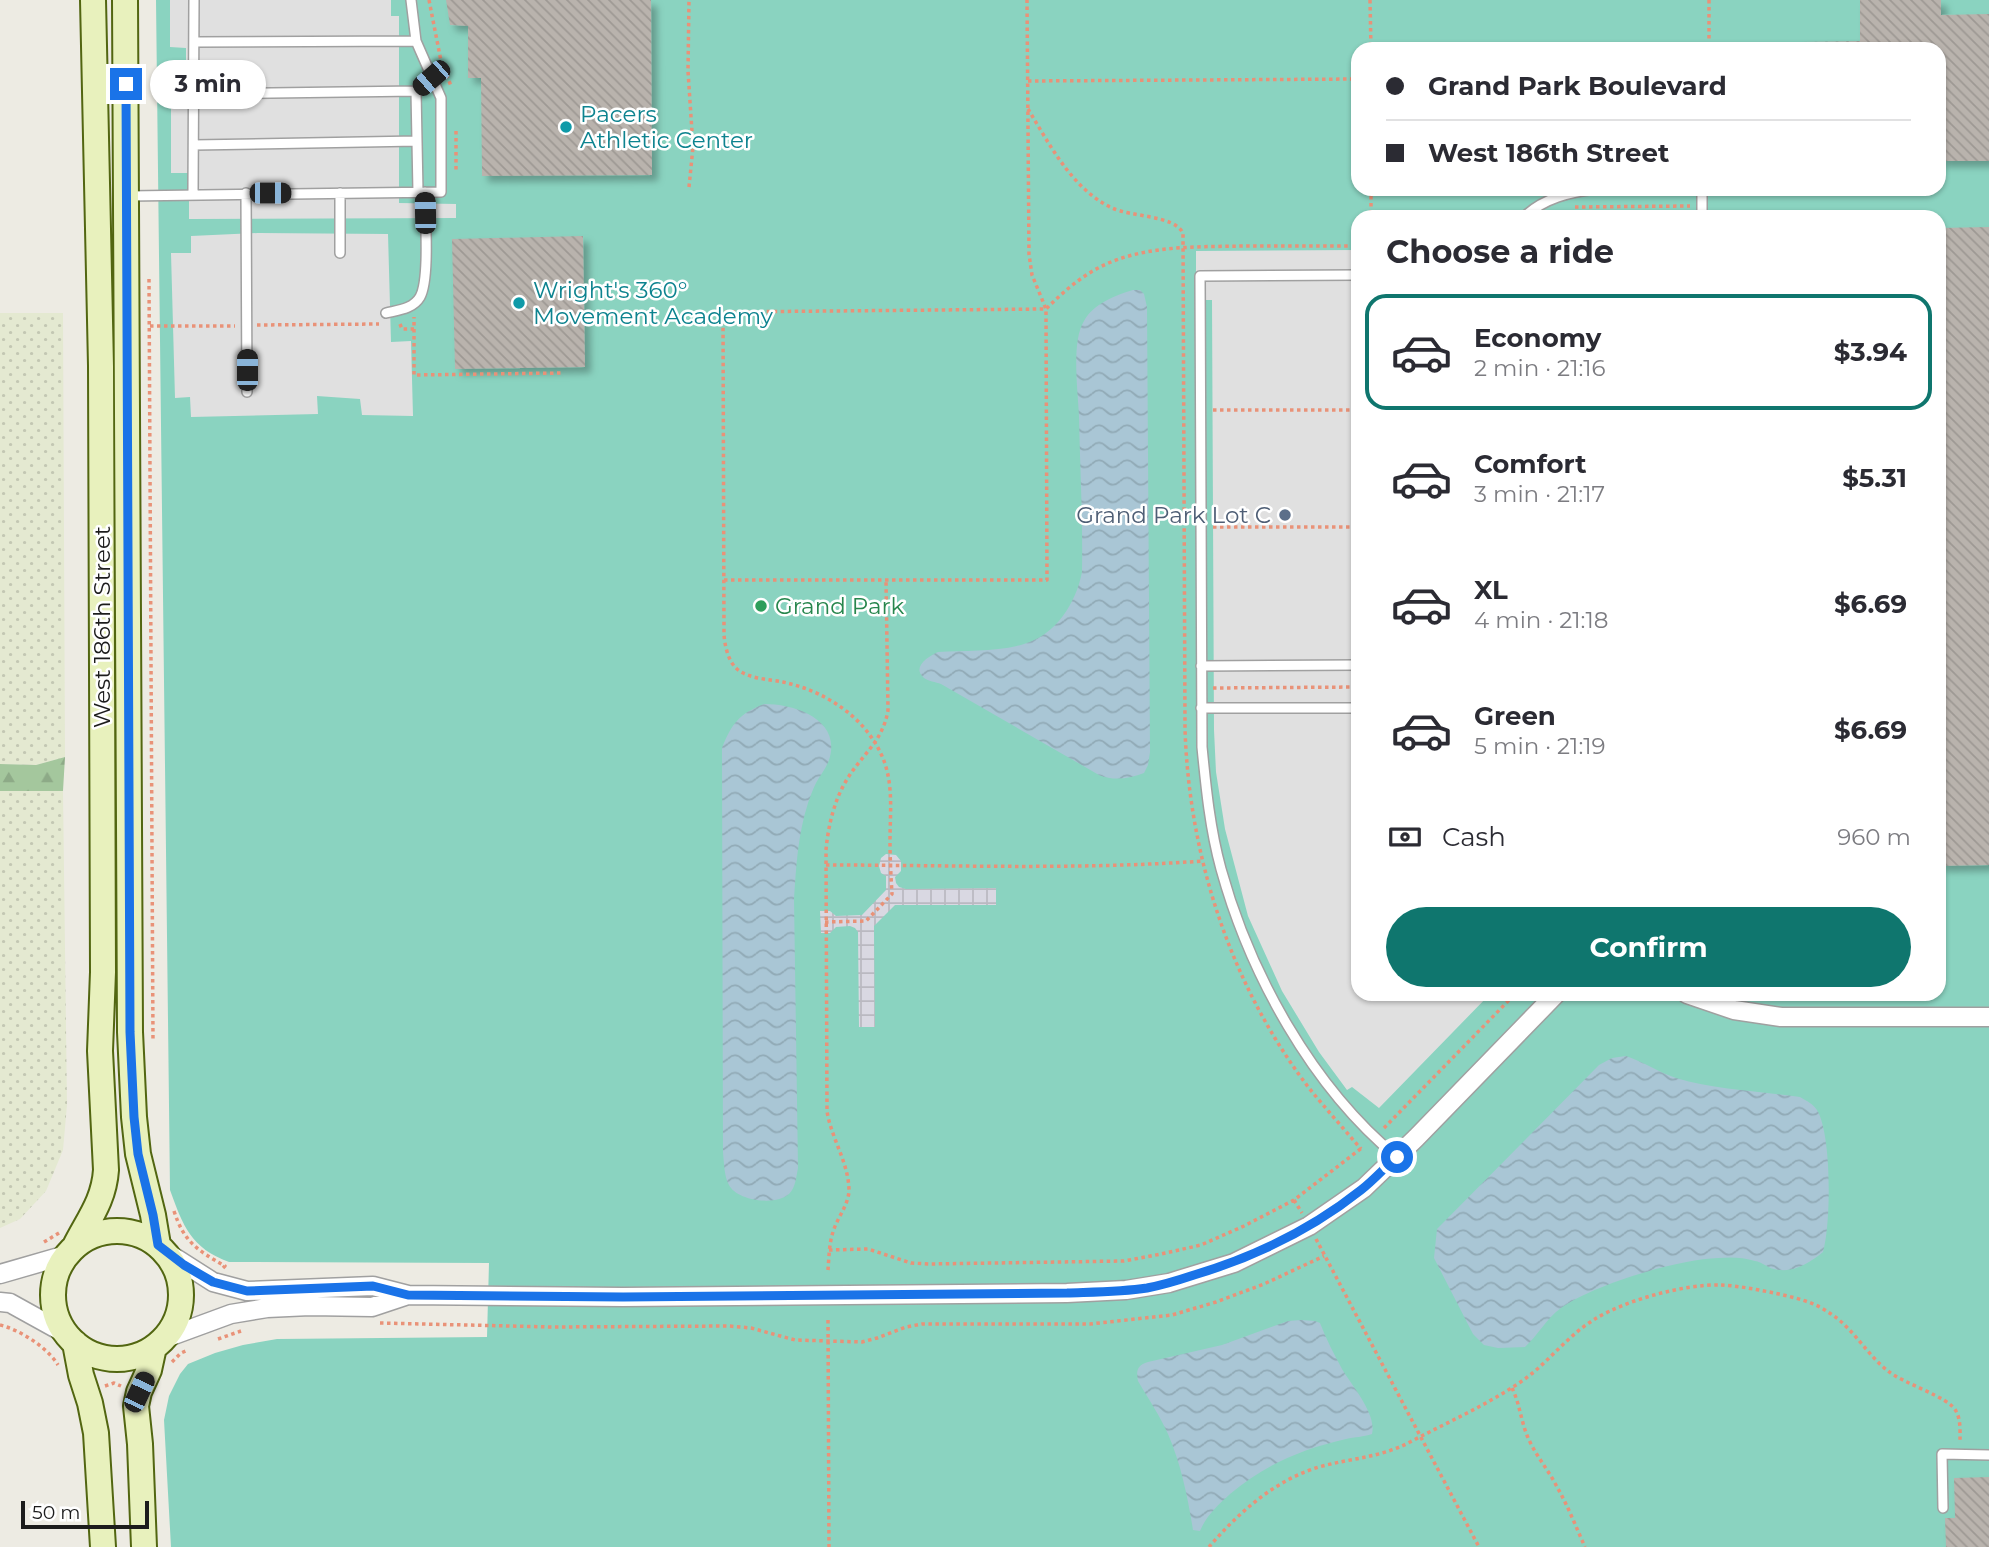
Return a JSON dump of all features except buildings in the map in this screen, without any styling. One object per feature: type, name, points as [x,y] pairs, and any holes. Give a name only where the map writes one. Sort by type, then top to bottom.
[{"type":"street","name":"West 186th Street","points":[[67,1244],[101,1199],[106,1170],[100,1051],[103,972],[101,379],[93,0]]},
{"type":"street","name":"West 186th Street","points":[[125,0],[130,1032],[138,1154],[161,1248]]},
{"type":"street","points":[[0,1274],[67,1244],[107,1230],[120,1230],[144,1236],[213,1282],[247,1291],[373,1286],[408,1295],[637,1297],[1067,1293],[1126,1290],[1169,1283],[1234,1263],[1310,1226],[1364,1188],[1549,1001]]},
{"type":"street","points":[[1708,1001],[1734,1010],[1781,1017],[1989,1017]]},
{"type":"street","points":[[67,1244],[55,1276],[55,1313],[70,1339],[96,1433],[103,1547]]},
{"type":"street","points":[[144,1547],[141,1456],[136,1406],[149,1370],[177,1318],[181,1294],[177,1270],[161,1248]]},
{"type":"street","points":[[0,1302],[16,1307],[85,1350],[107,1359],[162,1350],[231,1314],[267,1308],[372,1307],[408,1295]]},
{"type":"lane","points":[[193,194],[194,0]]},
{"type":"lane","points":[[127,196],[441,192],[441,98],[416,41],[411,0]]},
{"type":"lane","points":[[194,42],[416,41]]},
{"type":"lane","points":[[193,94],[416,91],[431,78]]},
{"type":"lane","points":[[386,313],[408,308],[420,298],[426,277],[416,91]]},
{"type":"lane","points":[[194,145],[417,141]]},
{"type":"lane","points":[[246,193],[247,392]]},
{"type":"lane","points":[[340,193],[340,253]]},
{"type":"lane","points":[[1532,210],[1560,196]]},
{"type":"lane","points":[[1702,196],[1702,210]]},
{"type":"lane","points":[[1351,275],[1200,276],[1202,747],[1220,867],[1243,935],[1268,989],[1291,1030],[1337,1096],[1374,1138],[1397,1157]]},
{"type":"lane","points":[[1201,666],[1351,665]]},
{"type":"lane","points":[[1201,708],[1351,708]]},
{"type":"lane","points":[[1943,1508],[1942,1454],[1989,1455]]},
{"type":"path","points":[[689,0],[688,59],[693,147],[689,187]]},
{"type":"path","points":[[724,580],[1047,580],[1046,309],[1032,275],[1028,254],[1027,0]]},
{"type":"path","points":[[1370,0],[1371,42]]},
{"type":"path","points":[[1709,0],[1709,42]]},
{"type":"path","points":[[1028,80],[1351,79]]},
{"type":"path","points":[[1570,207],[1702,205]]},
{"type":"path","points":[[825,922],[866,921],[892,894],[889,781],[882,755],[861,723],[825,698],[787,683],[748,675],[734,665],[728,655],[724,635],[723,312],[1046,309],[1061,294],[1098,268],[1140,253],[1198,247],[1351,246]]},
{"type":"path","points":[[149,274],[153,1050]]},
{"type":"path","points":[[414,329],[402,329],[400,324],[414,315],[414,329],[414,374],[564,373]]},
{"type":"path","points":[[150,327],[386,324]]},
{"type":"path","points":[[1184,411],[1351,410]]},
{"type":"path","points":[[1184,528],[1351,527]]},
{"type":"path","points":[[828,1270],[833,1231],[847,1202],[849,1188],[844,1162],[833,1137],[827,1111],[827,836],[846,780],[886,723],[886,580]]},
{"type":"path","points":[[1185,688],[1351,687]]},
{"type":"path","points":[[825,865],[1164,864],[1203,861]]},
{"type":"path","points":[[829,1250],[868,1249],[903,1261],[929,1264],[1124,1261],[1201,1245],[1294,1200],[1374,1138],[1508,1001]]},
{"type":"path","points":[[151,1203],[170,1198],[183,1234],[201,1251],[225,1266]]},
{"type":"path","points":[[1294,1200],[1479,1547]]},
{"type":"path","points":[[41,1244],[67,1244]]},
{"type":"path","points":[[380,1323],[552,1328],[729,1326],[751,1328],[795,1340],[862,1342],[906,1327],[929,1324],[1090,1324],[1172,1315],[1264,1284],[1324,1255]]},
{"type":"path","points":[[1209,1547],[1247,1508],[1293,1478],[1318,1467],[1391,1451],[1512,1388],[1536,1371],[1583,1328],[1614,1309],[1637,1300],[1697,1287],[1738,1287],[1802,1300],[1821,1307],[1839,1319],[1890,1373],[1954,1407],[1959,1420],[1960,1455]]},
{"type":"path","points":[[828,1320],[829,1547]]},
{"type":"path","points":[[0,1325],[32,1340],[55,1360],[62,1374]]},
{"type":"path","points":[[209,1341],[246,1330]]},
{"type":"path","points":[[162,1350],[181,1353],[190,1349]]},
{"type":"path","points":[[86,1392],[114,1383],[139,1392]]},
{"type":"path","points":[[1512,1388],[1528,1437],[1557,1486],[1585,1547]]},
{"type":"green space","name":"Grand Park","points":[[156,0],[1989,0],[1989,1547],[171,1547],[164,1420],[169,1396],[188,1364],[243,1345],[277,1339],[487,1337],[489,1263],[229,1262],[197,1243],[179,1214],[170,1190]]},
{"type":"green space","points":[[0,313],[63,313],[65,757],[36,765],[0,764]]},
{"type":"green space","points":[[65,757],[63,791],[0,791],[0,764],[36,765]]},
{"type":"green space","points":[[0,791],[63,791],[67,1105],[63,1150],[46,1191],[20,1219],[0,1228]]},
{"type":"shaded area","points":[[170,0],[391,0],[391,16],[399,16],[399,203],[456,204],[456,218],[189,219],[189,173],[171,173],[171,87],[186,86],[186,48],[170,47]]},
{"type":"shaded area","points":[[258,233],[388,234],[391,342],[411,341],[413,416],[362,415],[360,399],[317,396],[318,414],[191,417],[190,397],[175,398],[171,253],[191,253],[191,236]]},
{"type":"shaded area","name":"Grand Park Lot C","points":[[1351,250],[1351,1001],[1483,1001],[1379,1108],[1352,1087],[1347,1090],[1319,1052],[1282,991],[1248,916],[1225,829],[1216,772],[1214,730],[1212,300],[1196,300],[1196,251]]},
{"type":"shaded area","points":[[886,854],[896,855],[901,861],[901,871],[895,877],[899,887],[996,888],[996,905],[895,905],[874,926],[875,1027],[859,1027],[858,932],[850,926],[836,927],[830,933],[821,933],[820,911],[830,911],[836,916],[862,915],[886,890],[886,876],[881,873],[879,866],[881,858]]},
{"type":"water","points":[[1133,290],[1140,290],[1144,294],[1147,307],[1150,752],[1144,773],[1116,779],[1099,775],[941,684],[926,679],[919,670],[923,662],[938,652],[1003,648],[1035,640],[1055,625],[1069,606],[1082,572],[1076,367],[1080,330],[1088,315],[1099,305]]},
{"type":"water","points":[[764,704],[789,707],[813,717],[829,734],[831,746],[828,763],[815,785],[805,815],[794,899],[798,1168],[789,1194],[766,1201],[748,1198],[733,1190],[726,1177],[723,1152],[722,748],[737,720]]},
{"type":"water","points":[[1626,1056],[1691,1082],[1800,1097],[1814,1106],[1822,1122],[1828,1159],[1828,1222],[1823,1252],[1806,1264],[1788,1270],[1774,1269],[1758,1262],[1732,1257],[1701,1259],[1659,1268],[1614,1282],[1575,1299],[1556,1312],[1525,1347],[1498,1348],[1484,1345],[1473,1334],[1434,1258],[1437,1229],[1599,1065],[1612,1058]]},
{"type":"water","points":[[1288,1321],[1320,1323],[1342,1369],[1367,1409],[1373,1426],[1372,1434],[1314,1448],[1270,1466],[1226,1498],[1209,1516],[1200,1531],[1193,1530],[1173,1445],[1138,1381],[1138,1369],[1148,1362],[1222,1345]]},
{"type":"place","name":"Pacers Athletic Center","points":[[566,127]]},
{"type":"place","name":"Wright's 360° Movement Academy","points":[[519,303]]},
{"type":"place","name":"Grand Park Lot C","points":[[1285,515]]},
{"type":"place","name":"Grand Park","points":[[761,606]]},
{"type":"route","points":[[126,84],[130,1032],[138,1154],[151,1203],[158,1245],[163,1250],[213,1282],[247,1291],[373,1286],[408,1295],[516,1297],[1100,1292],[1169,1283],[1234,1263],[1310,1226],[1364,1188],[1397,1157]]}]
